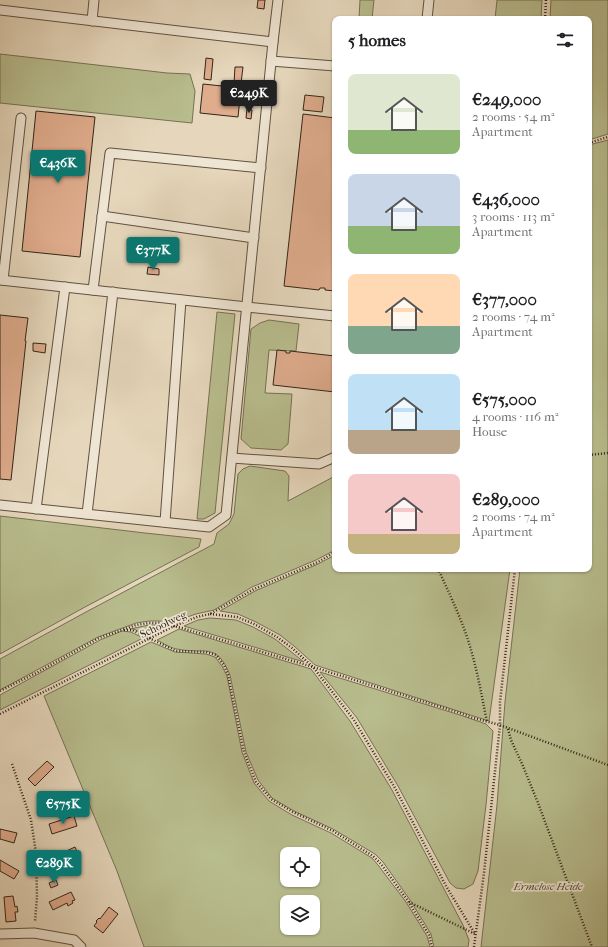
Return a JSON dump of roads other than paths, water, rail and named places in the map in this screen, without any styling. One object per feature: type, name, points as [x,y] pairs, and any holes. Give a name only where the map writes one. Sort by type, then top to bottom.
[{"type":"lane","points":[[92,21],[94,0]]},
{"type":"lane","points":[[0,505],[209,527],[226,515],[278,0]]},
{"type":"lane","points":[[427,16],[429,0]]},
{"type":"lane","points":[[0,10],[273,42]]},
{"type":"lane","points":[[271,61],[332,66]]},
{"type":"lane","points":[[21,118],[2,280],[332,316]]},
{"type":"lane","points":[[93,290],[110,153],[261,168]]},
{"type":"lane","points":[[102,216],[254,238]]},
{"type":"lane","points":[[36,509],[65,287]]},
{"type":"lane","points":[[87,514],[113,292]]},
{"type":"lane","points":[[165,522],[181,300]]},
{"type":"lane","points":[[232,458],[320,464],[332,459]]},
{"type":"lane","points":[[0,934],[34,933],[74,940],[81,947]]},
{"type":"park label","name":"Ermelose Heide","points":[[548,886]]}]
